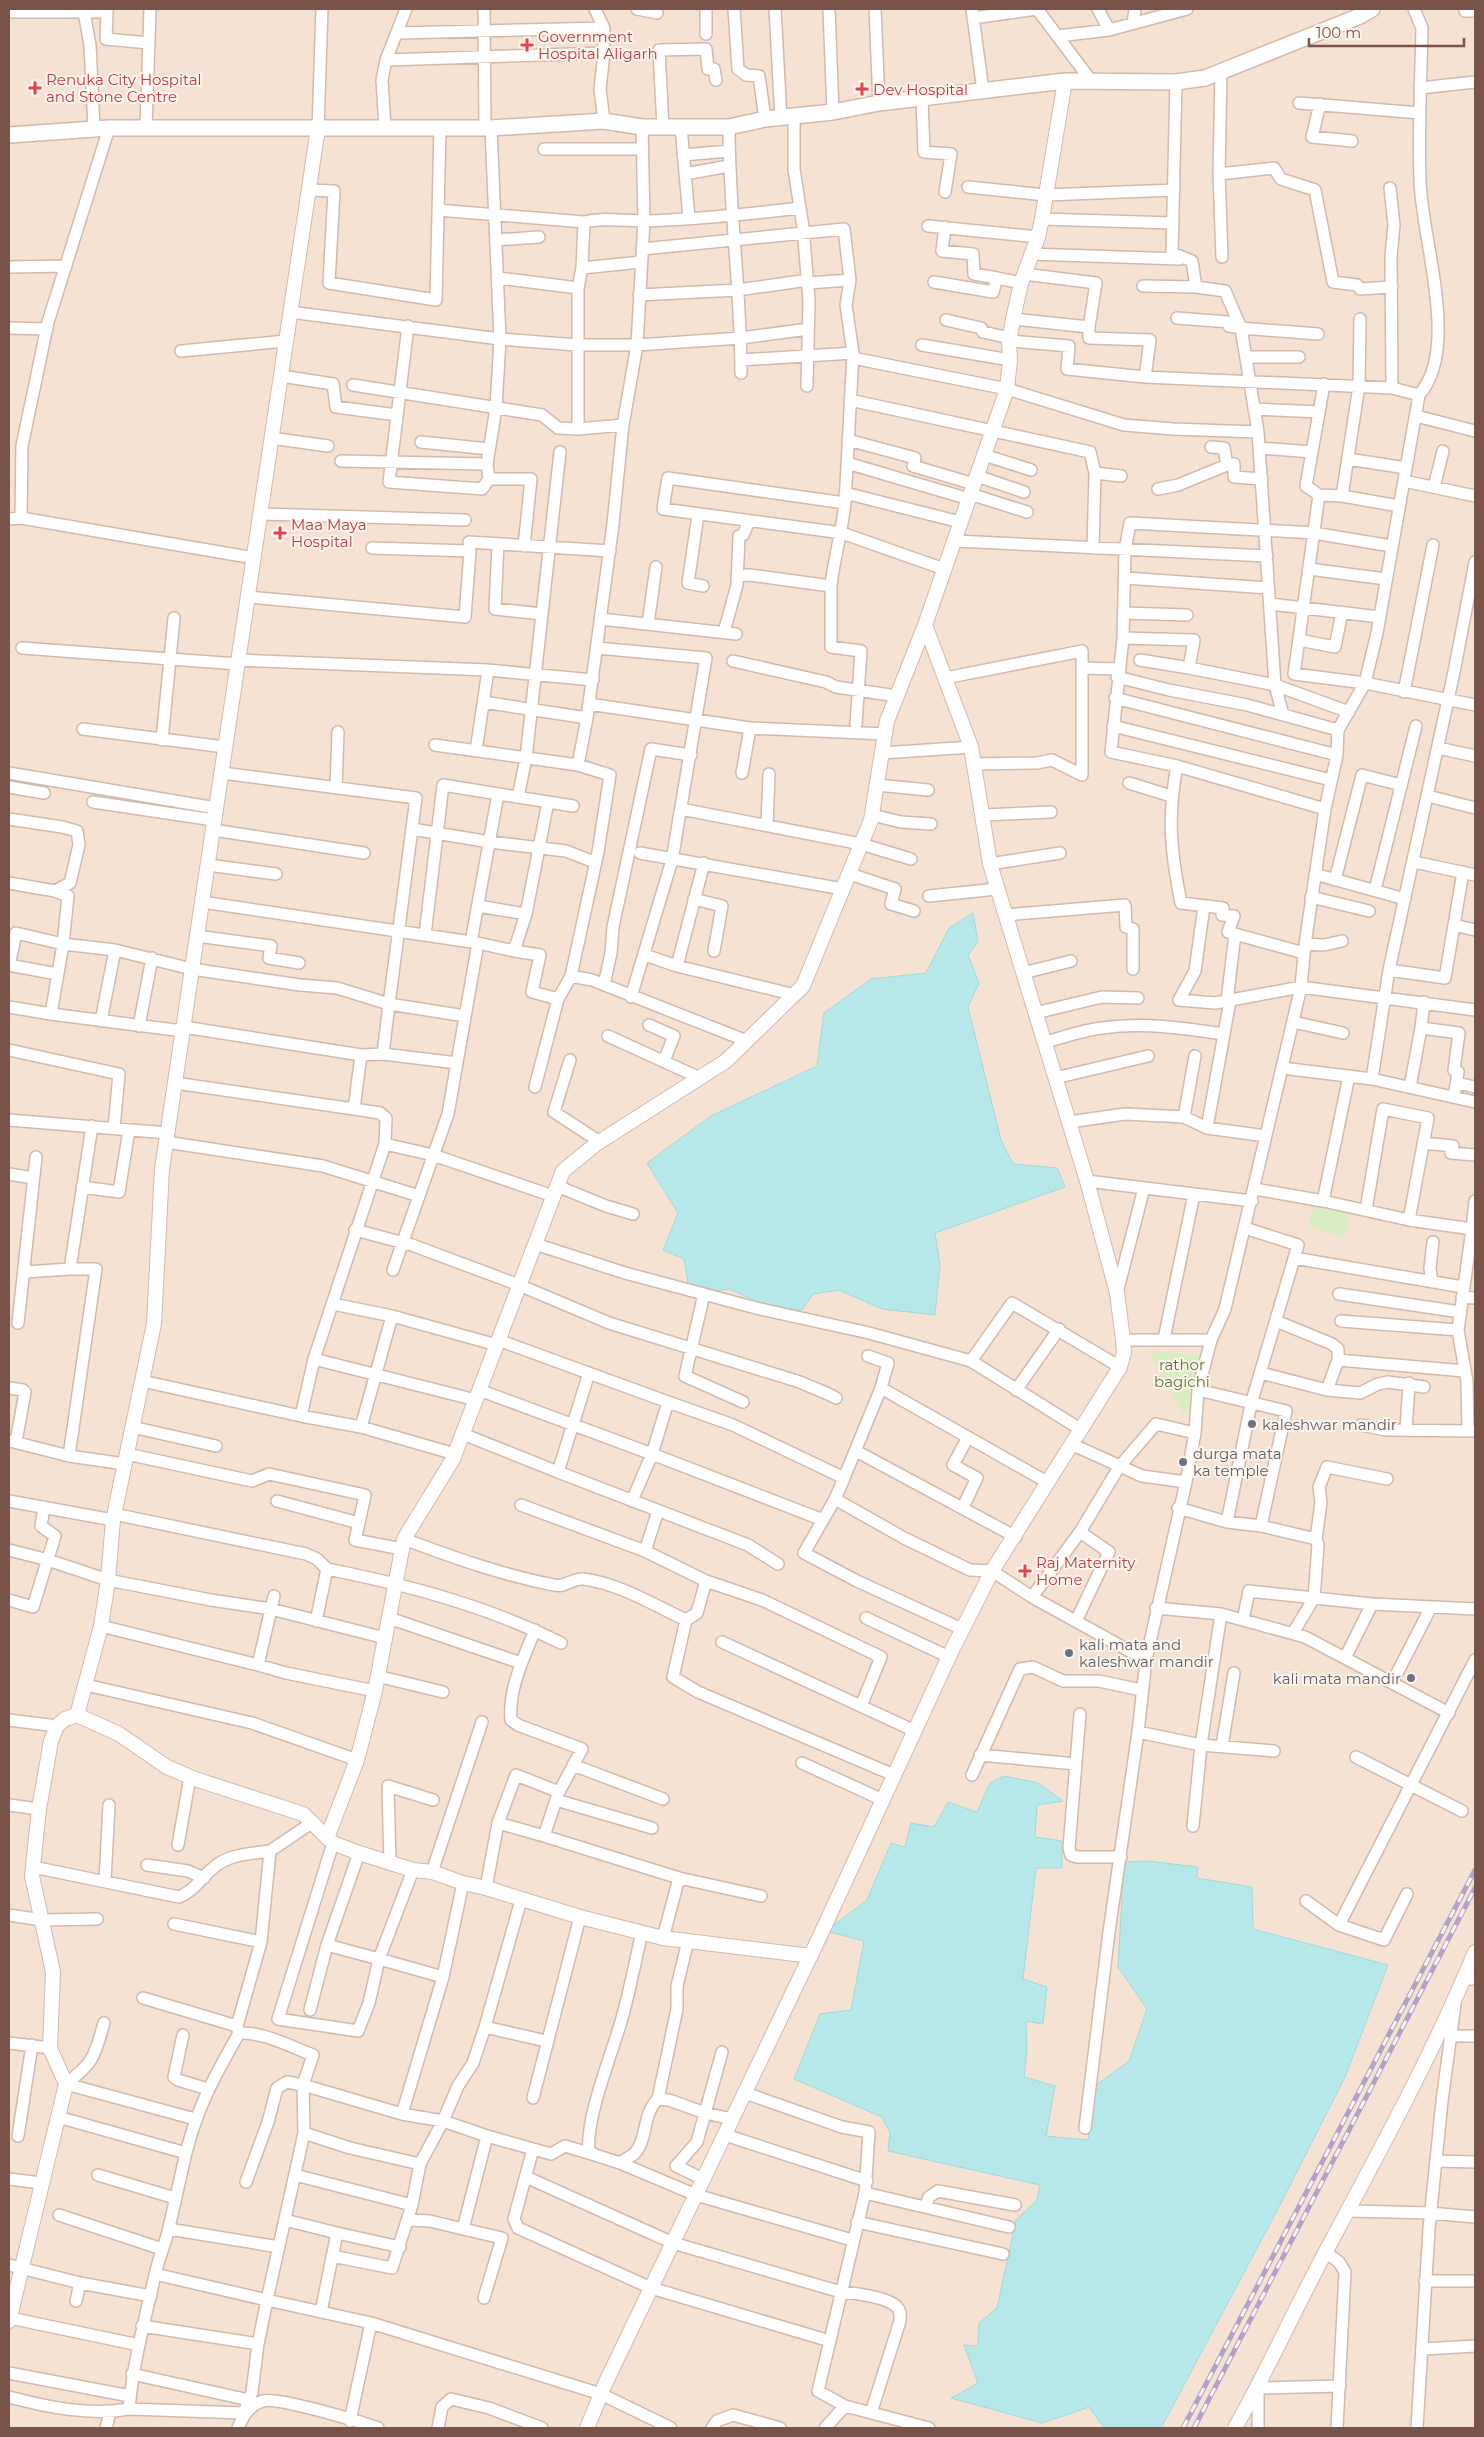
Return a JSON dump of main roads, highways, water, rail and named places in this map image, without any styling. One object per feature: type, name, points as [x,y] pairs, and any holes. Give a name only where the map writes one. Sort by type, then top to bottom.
[{"type":"main road","points":[[9,135],[101,128],[488,128],[604,121],[642,127],[729,127],[764,119],[833,112],[922,98],[1065,81],[1176,82],[1205,78],[1360,16],[1372,9]]},
{"type":"water","points":[[973,913],[978,942],[968,955],[979,983],[968,1007],[1001,1140],[1013,1164],[1057,1168],[1065,1187],[935,1233],[940,1265],[935,1315],[882,1309],[839,1290],[813,1294],[802,1310],[773,1308],[729,1289],[707,1292],[688,1283],[684,1259],[663,1250],[678,1213],[647,1163],[711,1116],[817,1066],[824,1013],[871,979],[926,973],[949,928]]},
{"type":"water","points":[[1004,1776],[1038,1783],[1063,1801],[1037,1805],[1035,1837],[1062,1841],[1062,1868],[1036,1868],[1023,1979],[1047,1987],[1043,2024],[1026,2021],[1027,2050],[1024,2077],[1055,2086],[1046,2136],[1088,2140],[1095,2086],[1129,2061],[1147,2009],[1118,1967],[1124,1862],[1147,1861],[1198,1867],[1197,1878],[1252,1887],[1253,1929],[1388,1965],[1345,2077],[1279,2207],[1161,2428],[1104,2428],[1089,2407],[1042,2423],[951,2398],[978,2383],[964,2345],[978,2346],[979,2323],[997,2308],[1016,2220],[1037,2200],[1040,2185],[888,2151],[890,2133],[882,2117],[794,2079],[820,2014],[851,2010],[864,1941],[826,1931],[867,1900],[891,1843],[905,1847],[911,1823],[934,1827],[948,1802],[977,1812],[990,1783]]},
{"type":"railway","points":[[1183,2428],[1475,1870]]},
{"type":"railway","points":[[1194,2428],[1475,1888]]},
{"type":"place","name":"Government Hospital Aligarh","points":[[527,45]]},
{"type":"place","name":"Renuka City Hospital and Stone Centre","points":[[35,88]]},
{"type":"place","name":"Dev Hospital","points":[[862,89]]},
{"type":"place","name":"Maa Maya Hospital","points":[[280,533]]},
{"type":"place","name":"kaleshwar mandir","points":[[1252,1424]]},
{"type":"place","name":"durga mata ka temple","points":[[1183,1462]]},
{"type":"place","name":"Raj Maternity Home","points":[[1025,1571]]},
{"type":"place","name":"kali mata and kaleshwar mandir","points":[[1069,1653]]},
{"type":"place","name":"kali mata mandir","points":[[1411,1678]]},
{"type":"park label","name":"rathor bagichi","points":[[1182,1372]]}]
